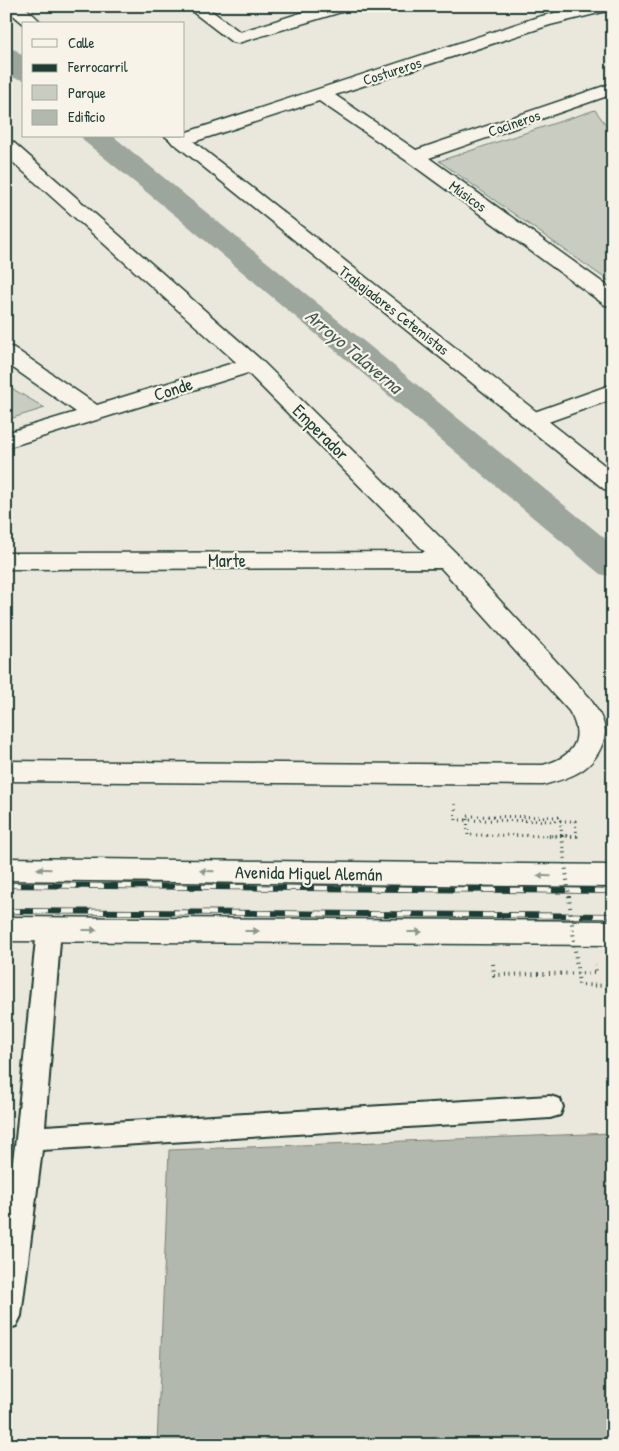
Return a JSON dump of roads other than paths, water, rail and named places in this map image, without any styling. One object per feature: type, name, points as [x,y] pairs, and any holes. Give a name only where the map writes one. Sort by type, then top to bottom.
[{"type":"main road","points":[[13,6],[32,22]]},
{"type":"main road","points":[[193,6],[238,38],[342,6]]},
{"type":"main road","points":[[532,6],[544,21]]},
{"type":"main road","name":"Costureros","points":[[185,136],[321,94],[544,21],[605,6]]},
{"type":"main road","name":"Músicos","points":[[321,94],[414,157],[613,300]]},
{"type":"main road","name":"Cocineros","points":[[414,157],[609,95]]},
{"type":"main road","name":"Trabajadores Cetemistas","points":[[177,138],[613,484]]},
{"type":"main road","name":"Emperador","points":[[6,146],[252,364],[448,560],[580,705],[590,724],[591,737],[587,750],[580,761],[566,769],[543,774],[6,771]]},
{"type":"main road","points":[[6,353],[94,414]]},
{"type":"main road","name":"Conde","points":[[6,441],[252,364]]},
{"type":"main road","points":[[534,420],[613,391]]},
{"type":"main road","name":"Marte","points":[[6,561],[448,560]]},
{"type":"main road","name":"Avenida Miguel Alemán","points":[[6,869],[603,876]]},
{"type":"main road","points":[[6,929],[608,933]]},
{"type":"lane","points":[[6,1316],[30,1139],[48,929]]},
{"type":"lane","points":[[30,1139],[550,1107]]},
{"type":"waterway","name":"Arroyo Talaverna","points":[[6,56],[22,70]]},
{"type":"waterway","name":"Arroyo Talaverna","points":[[97,138],[193,215],[613,565]]},
{"type":"railway","points":[[6,885],[613,891]]},
{"type":"railway","points":[[6,911],[613,916]]}]
